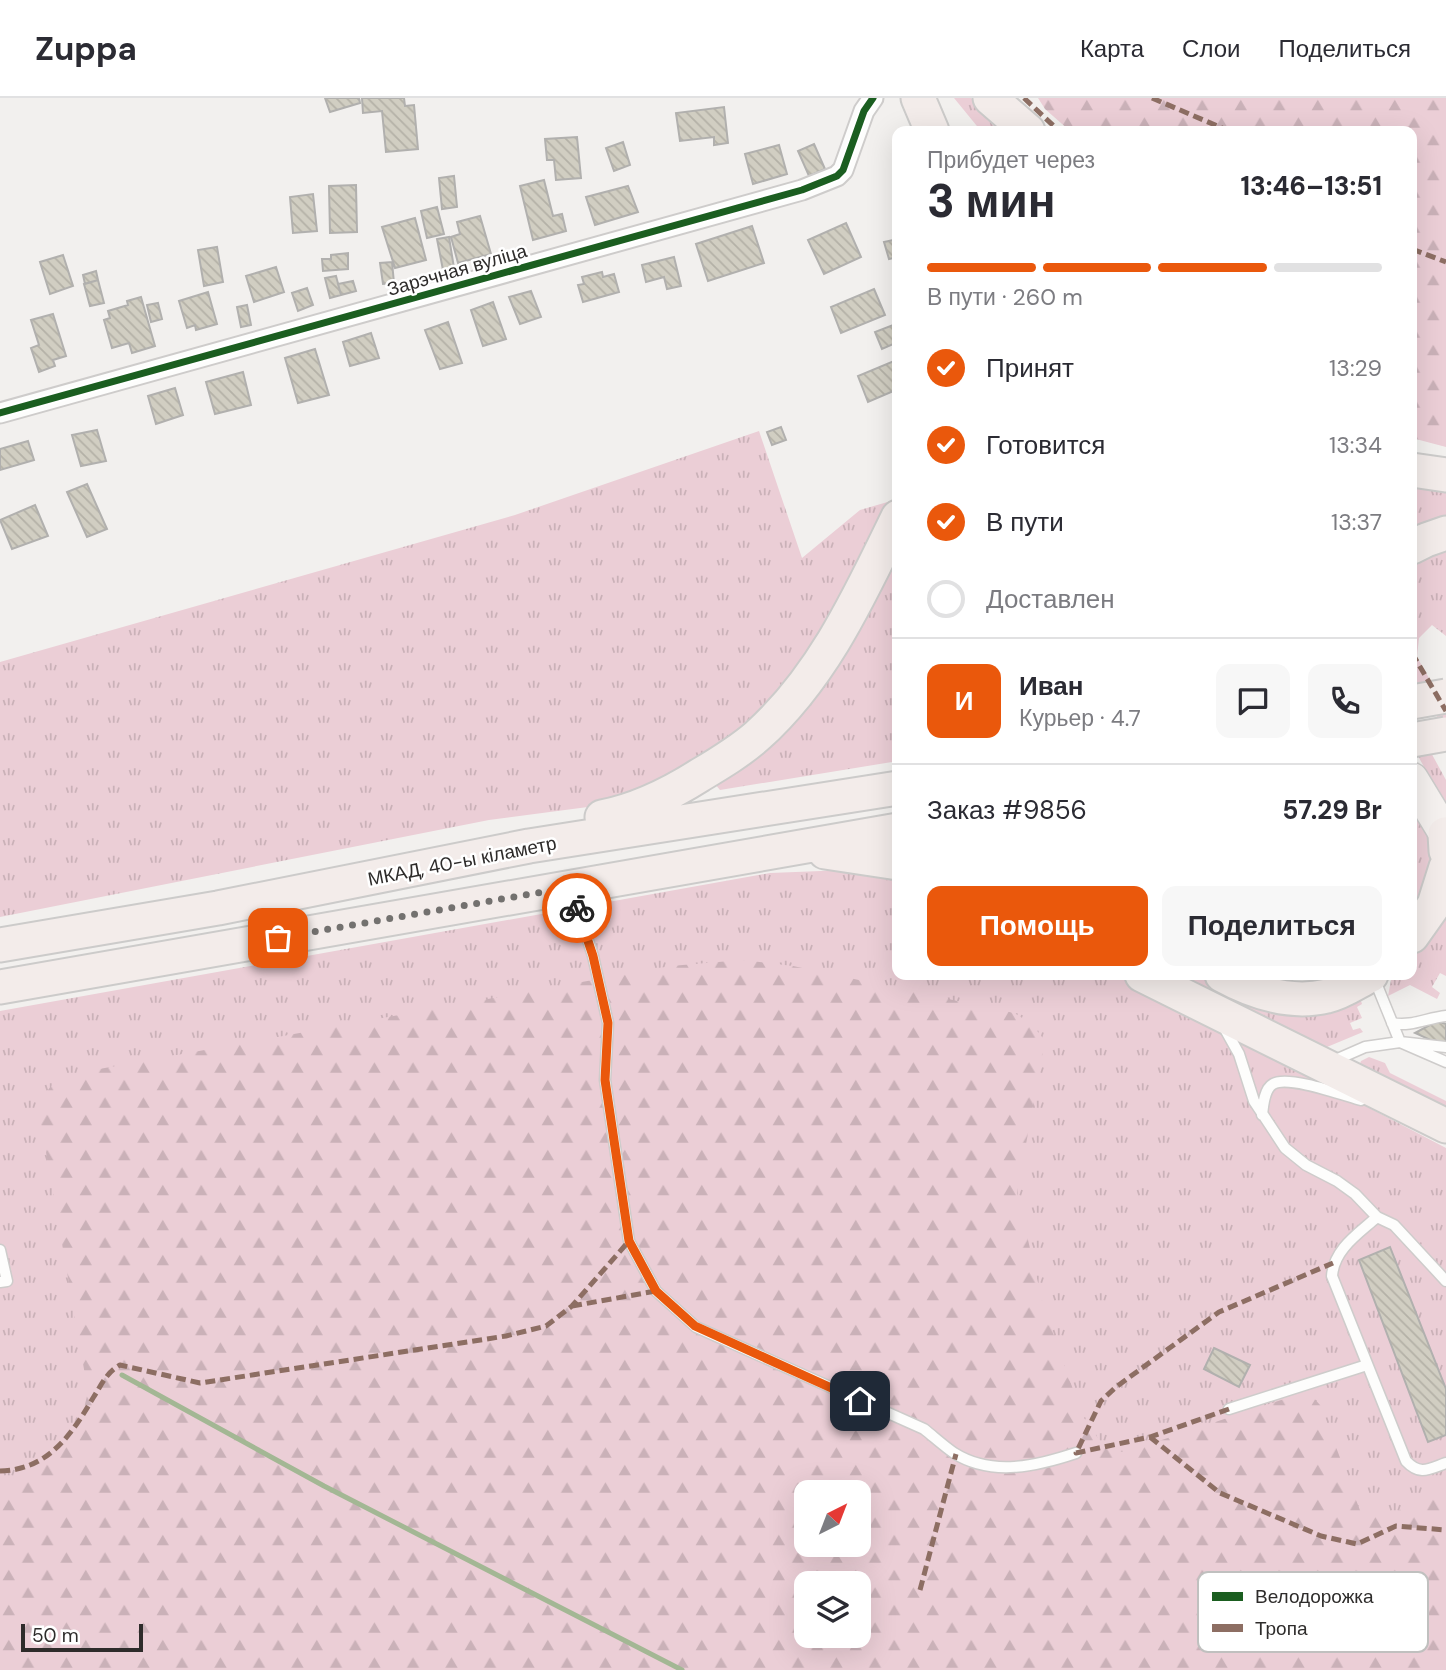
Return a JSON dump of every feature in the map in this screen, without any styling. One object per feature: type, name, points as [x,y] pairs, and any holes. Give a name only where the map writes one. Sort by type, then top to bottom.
[{"type":"highway","points":[[918,98],[930,126]]},
{"type":"highway","points":[[990,98],[1022,126]]},
{"type":"highway","points":[[1417,471],[1446,475]]},
{"type":"highway","points":[[529,846],[576,822],[643,806],[676,790],[756,737],[785,709],[824,657],[892,529]]},
{"type":"highway","points":[[1417,544],[1446,533]]},
{"type":"highway","points":[[1417,701],[1446,696]]},
{"type":"highway","points":[[1417,739],[1446,734]]},
{"type":"highway","name":"МКАД, 40-ы кіламетр","points":[[14,943],[218,908],[529,846],[892,790]]},
{"type":"highway","points":[[0,987],[892,831]]},
{"type":"highway","points":[[1446,834],[1446,851]]},
{"type":"highway","points":[[794,848],[892,862]]},
{"type":"highway","points":[[1417,929],[1434,905],[1446,867]]},
{"type":"highway","points":[[1153,980],[1434,1121]]},
{"type":"highway","points":[[1231,980],[1270,996],[1304,999],[1328,996],[1362,980]]},
{"type":"main road","points":[[918,98],[942,126]]},
{"type":"main road","points":[[979,98],[1004,126]]},
{"type":"main road","points":[[1417,700],[1446,749]]},
{"type":"main road","points":[[1417,787],[1446,834]]},
{"type":"street","name":"Зарэчная вуліца","points":[[0,413],[802,190],[837,176],[843,170],[864,111],[873,98]]},
{"type":"lane","points":[[571,887],[593,956],[608,1023],[605,1080],[629,1241],[656,1291],[695,1326],[924,1429],[956,1454],[967,1459],[989,1467],[1040,1465],[1076,1453]]},
{"type":"lane","points":[[1374,980],[1400,1042],[1446,1062]]},
{"type":"lane","points":[[1210,1007],[1235,1047],[1254,1101],[1285,1148],[1306,1165],[1355,1194],[1377,1217],[1394,1225],[1446,1281]]},
{"type":"lane","points":[[1392,1023],[1406,1026],[1446,1016]]},
{"type":"lane","points":[[1323,1066],[1365,1047],[1429,1038]]},
{"type":"lane","points":[[1400,1042],[1446,1047]]},
{"type":"lane","points":[[1262,1116],[1269,1087],[1275,1083],[1293,1082],[1434,1121]]},
{"type":"lane","points":[[1377,1217],[1341,1250],[1333,1263],[1332,1276],[1406,1461],[1414,1469],[1425,1471],[1446,1463]]},
{"type":"lane","points":[[0,1250],[7,1281],[0,1282]]},
{"type":"lane","points":[[1229,1409],[1367,1365]]},
{"type":"green space","points":[[954,98],[971,98],[994,126],[977,126]]},
{"type":"green space","points":[[1038,98],[1446,98],[1446,447],[1417,439],[1417,126],[1064,126],[1045,109]]},
{"type":"green space","points":[[759,431],[802,558],[860,510],[891,501],[820,644],[779,698],[699,767],[603,805],[489,820],[0,917],[0,662],[515,515]]},
{"type":"green space","points":[[1417,482],[1446,486],[1446,523],[1417,534]]},
{"type":"green space","points":[[1446,541],[1446,636],[1432,625],[1419,638],[1417,657],[1417,556]]},
{"type":"green space","points":[[892,544],[892,762],[720,790],[715,784]]},
{"type":"green space","points":[[1417,657],[1446,708],[1446,732],[1417,682]]},
{"type":"green space","points":[[1417,727],[1446,780],[1446,807],[1417,754]]},
{"type":"green space","points":[[1417,813],[1432,852],[1429,873],[1417,901]]},
{"type":"green space","points":[[872,869],[892,874],[892,980],[1125,980],[1446,1148],[1446,1670],[0,1670],[0,1011],[770,873]]},
{"type":"green space","points":[[1446,908],[1446,976],[1440,973],[1432,987],[1440,993],[1437,999],[1410,985],[1388,996],[1391,980],[1417,980],[1417,953],[1429,940]]},
{"type":"green space","points":[[742,960],[793,966],[1014,1013],[1031,1025],[1045,1041],[1017,1193],[1043,1304],[1082,1415],[1102,1444],[1114,1451],[1126,1452],[1287,1398],[1311,1395],[1320,1405],[1361,1513],[1371,1517],[1387,1515],[1446,1492],[1446,1670],[0,1670],[0,1482],[22,1477],[44,1465],[63,1448],[77,1430],[88,1392],[40,1118],[44,1097],[54,1084],[66,1075],[671,966]]},
{"type":"green space","points":[[1186,980],[1239,980],[1361,1001],[1362,1004],[1357,1007],[1362,1018],[1350,1023],[1353,1030],[1360,1028],[1363,1032],[1327,1047]]},
{"type":"green space","points":[[1369,1057],[1385,1063],[1390,1073],[1446,1101],[1446,1116],[1357,1072],[1361,1061]]},
{"type":"building","points":[[325,98],[359,98],[360,103],[330,112]]},
{"type":"building","points":[[362,98],[404,98],[405,106],[414,105],[418,149],[386,152],[382,111],[363,113]]},
{"type":"building","points":[[724,107],[728,143],[714,145],[714,137],[680,141],[676,113]]},
{"type":"building","points":[[577,137],[581,178],[556,180],[554,160],[547,160],[545,139]]},
{"type":"building","points":[[623,142],[630,165],[614,171],[606,148]]},
{"type":"building","points":[[814,144],[825,169],[809,176],[798,151]]},
{"type":"building","points":[[779,145],[787,174],[753,184],[745,154]]},
{"type":"building","points":[[454,176],[457,207],[442,209],[439,178]]},
{"type":"building","points":[[544,180],[553,216],[562,214],[566,231],[533,240],[520,186]]},
{"type":"building","points":[[356,185],[357,232],[330,233],[329,186]]},
{"type":"building","points":[[628,186],[638,212],[595,225],[586,197]]},
{"type":"building","points":[[313,194],[317,231],[293,233],[290,197]]},
{"type":"building","points":[[437,207],[444,234],[427,238],[421,211]]},
{"type":"building","points":[[480,216],[491,254],[458,263],[451,237],[460,234],[457,222]]},
{"type":"building","points":[[415,218],[426,260],[395,268],[382,227]]},
{"type":"building","points":[[846,223],[861,257],[824,274],[808,240]]},
{"type":"building","points":[[752,226],[764,263],[708,281],[696,244]]},
{"type":"building","points":[[449,237],[454,268],[443,270],[437,239]]},
{"type":"building","points":[[892,240],[892,258],[889,259],[884,242]]},
{"type":"building","points":[[217,247],[223,282],[204,286],[198,250]]},
{"type":"building","points":[[348,253],[348,269],[323,271],[322,259]]},
{"type":"building","points":[[63,255],[73,286],[50,294],[40,262]]},
{"type":"building","points":[[674,257],[681,286],[667,289],[664,277],[646,282],[642,265]]},
{"type":"building","points":[[392,262],[394,283],[383,284],[380,263]]},
{"type":"building","points":[[276,267],[284,292],[254,302],[246,276]]},
{"type":"building","points":[[96,271],[98,280],[85,284],[83,275]]},
{"type":"building","points":[[602,272],[603,277],[614,274],[619,292],[583,302],[578,285],[584,284],[582,277]]},
{"type":"building","points":[[336,276],[341,295],[330,298],[325,278]]},
{"type":"building","points":[[98,280],[104,303],[90,306],[84,284]]},
{"type":"building","points":[[353,281],[356,291],[341,295],[338,284]]},
{"type":"building","points":[[307,288],[313,305],[298,311],[292,293]]},
{"type":"building","points":[[874,289],[885,315],[841,333],[831,307]]},
{"type":"building","points":[[531,291],[541,317],[520,324],[509,297]]},
{"type":"building","points":[[208,292],[217,324],[196,330],[195,325],[187,328],[179,301]]},
{"type":"building","points":[[141,297],[155,346],[132,353],[129,343],[112,348],[104,320],[110,318],[108,311],[128,305],[127,301]]},
{"type":"building","points":[[493,302],[506,339],[483,346],[471,310]]},
{"type":"building","points":[[158,303],[162,319],[151,322],[147,305]]},
{"type":"building","points":[[247,305],[251,325],[241,327],[237,307]]},
{"type":"building","points":[[53,314],[66,356],[53,360],[55,366],[39,372],[31,348],[39,345],[31,320]]},
{"type":"building","points":[[448,322],[462,363],[440,369],[425,330]]},
{"type":"building","points":[[892,325],[892,345],[882,349],[875,332]]},
{"type":"building","points":[[371,333],[379,358],[350,366],[343,342]]},
{"type":"building","points":[[315,349],[329,395],[298,403],[285,358]]},
{"type":"building","points":[[892,362],[892,392],[868,402],[858,376]]},
{"type":"building","points":[[243,372],[251,405],[215,414],[206,382]]},
{"type":"building","points":[[175,388],[183,415],[156,424],[148,396]]},
{"type":"building","points":[[781,427],[786,440],[772,445],[767,432]]},
{"type":"building","points":[[97,430],[106,461],[81,466],[72,435]]},
{"type":"building","points":[[28,441],[34,460],[0,470],[0,449]]},
{"type":"building","points":[[87,484],[107,529],[87,537],[67,492]]},
{"type":"building","points":[[35,505],[48,536],[12,549],[0,520]]},
{"type":"building","points":[[1437,1021],[1446,1024],[1446,1047],[1415,1033]]},
{"type":"building","points":[[1390,1247],[1446,1389],[1446,1435],[1428,1442],[1359,1260]]},
{"type":"building","points":[[1214,1348],[1250,1365],[1239,1387],[1204,1369]]},
{"type":"waterway","points":[[122,1375],[324,1486],[682,1670]]},
{"type":"marked path","points":[[1024,98],[1054,126]]},
{"type":"marked path","points":[[1152,98],[1217,126]]},
{"type":"marked path","points":[[1417,251],[1446,262]]},
{"type":"marked path","points":[[1417,662],[1446,711]]},
{"type":"marked path","points":[[0,1471],[31,1465],[56,1448],[76,1425],[108,1375],[120,1365],[200,1383],[506,1336],[546,1326],[572,1306],[629,1241]]},
{"type":"marked path","points":[[1229,1409],[1150,1437],[1076,1453],[1101,1401],[1116,1387],[1219,1312],[1333,1263]]},
{"type":"marked path","points":[[572,1306],[656,1291]]},
{"type":"marked path","points":[[1150,1437],[1220,1493],[1321,1536],[1357,1544],[1396,1526],[1446,1530]]},
{"type":"marked path","points":[[920,1590],[956,1454]]},
{"type":"cycle path","points":[[0,413],[802,190],[837,176],[843,170],[864,111],[873,98]]},
{"type":"way so far","points":[[278,938],[571,887],[577,908]]},
{"type":"route","points":[[577,908],[593,956],[608,1023],[605,1080],[629,1241],[656,1291],[695,1326],[860,1401]]}]
